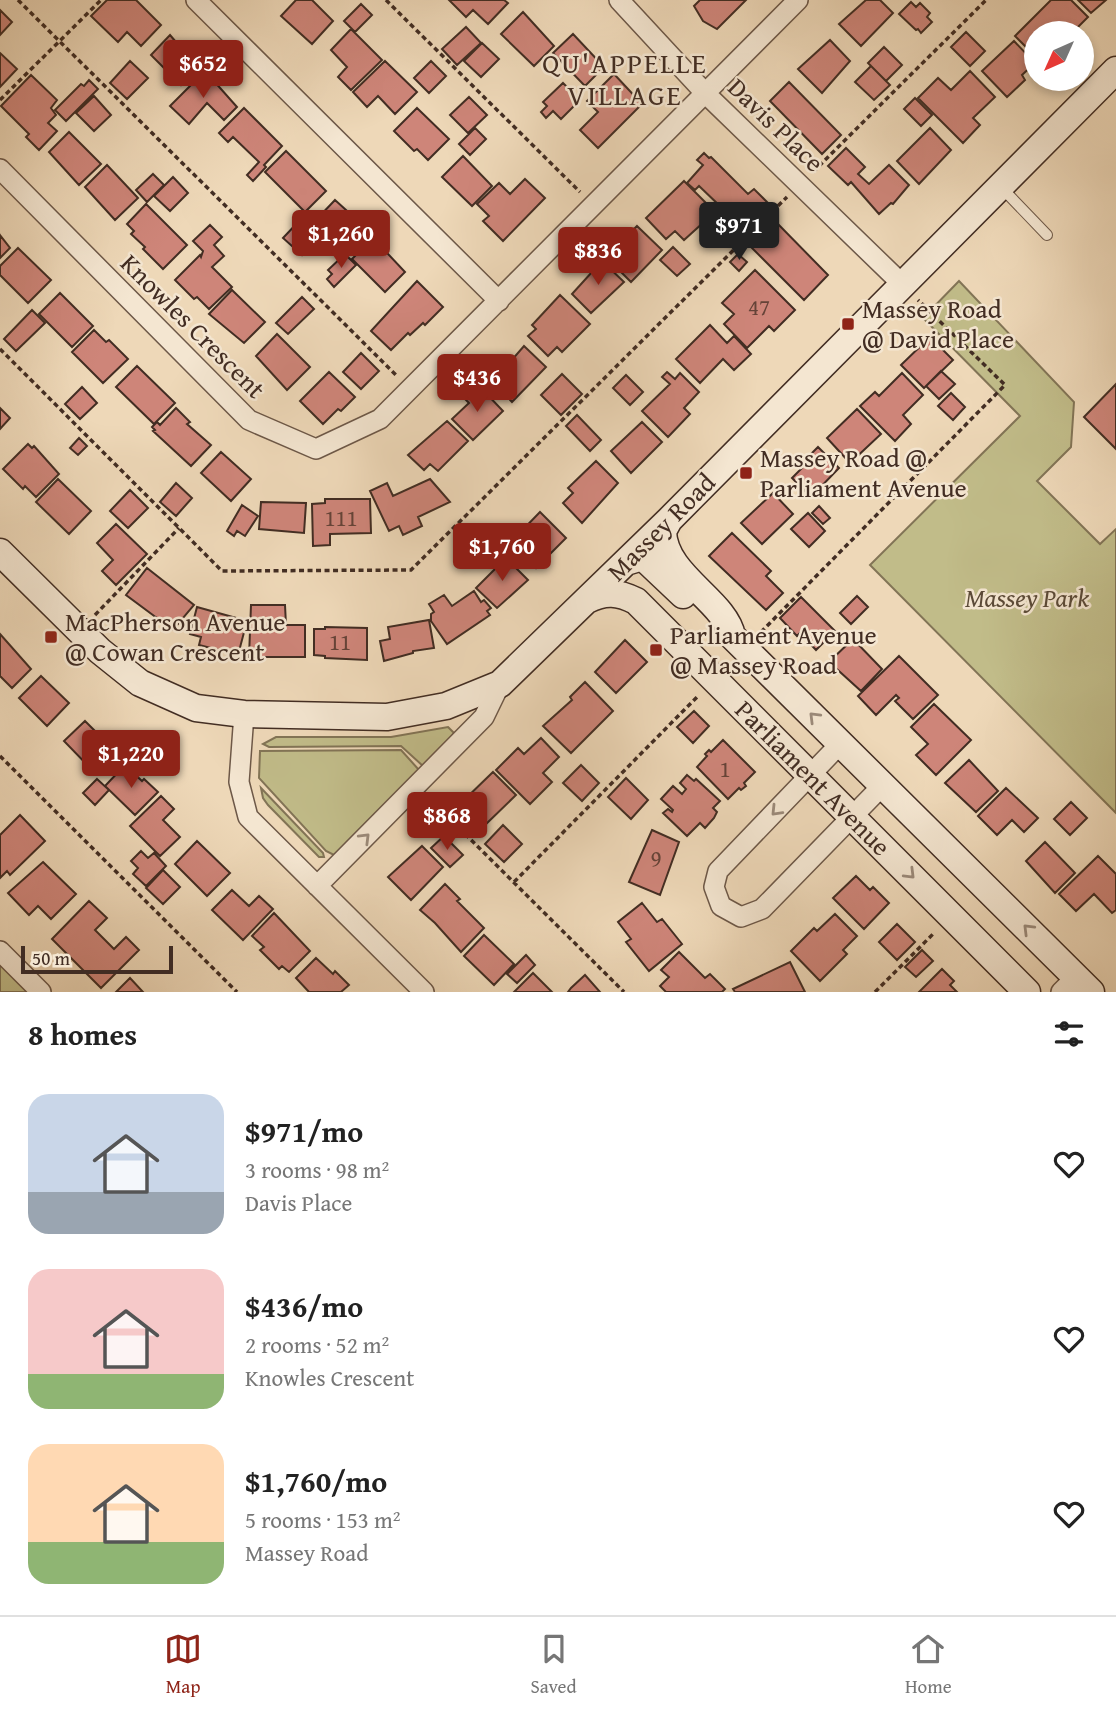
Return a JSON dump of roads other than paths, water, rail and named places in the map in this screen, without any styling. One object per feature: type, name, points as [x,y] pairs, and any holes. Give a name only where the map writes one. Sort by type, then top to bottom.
[{"type":"street","points":[[196,0],[499,301]]},
{"type":"street","name":"Davis Place","points":[[618,0],[706,94],[902,284]]},
{"type":"street","name":"Knowles Crescent","points":[[0,169],[249,421],[316,449],[380,419],[798,0]]},
{"type":"street","name":"Massey Road","points":[[317,886],[484,717],[500,684],[669,520],[1116,70]]},
{"type":"street","name":"Parliament Avenue","points":[[669,520],[663,531],[668,551],[683,575],[726,621],[739,642],[883,785],[1076,987]]},
{"type":"street","name":"Massey Road","points":[[0,552],[100,651],[140,682],[165,696],[196,708],[244,714],[387,717],[446,706],[500,684]]},
{"type":"street","name":"Parliament Avenue","points":[[624,564],[639,558],[646,560],[721,632],[739,642]]},
{"type":"street","points":[[624,564],[624,582],[636,601]]},
{"type":"street","points":[[587,600],[598,594],[611,593],[636,601]]},
{"type":"street","name":"Parliament Avenue","points":[[636,601],[1027,992]]},
{"type":"street","points":[[244,714],[239,782],[248,817],[424,992]]},
{"type":"street","points":[[840,744],[718,871],[714,887],[721,906],[741,917],[762,909],[883,785]]},
{"type":"street","points":[[0,951],[41,992]]},
{"type":"lane","points":[[1000,186],[1047,235]]},
{"type":"place","name":"Massey Road @ David Place","points":[[848,324]]},
{"type":"place","name":"Massey Road @ Parliament Avenue","points":[[746,473]]},
{"type":"place","name":"MacPherson Avenue @ Cowan Crescent","points":[[51,637]]},
{"type":"place","name":"Parliament Avenue @ Massey Road","points":[[656,650]]},
{"type":"district","name":"QU'APPELLE VILLAGE","points":[[625,79]]},
{"type":"park label","name":"Massey Park","points":[[1027,598]]}]
